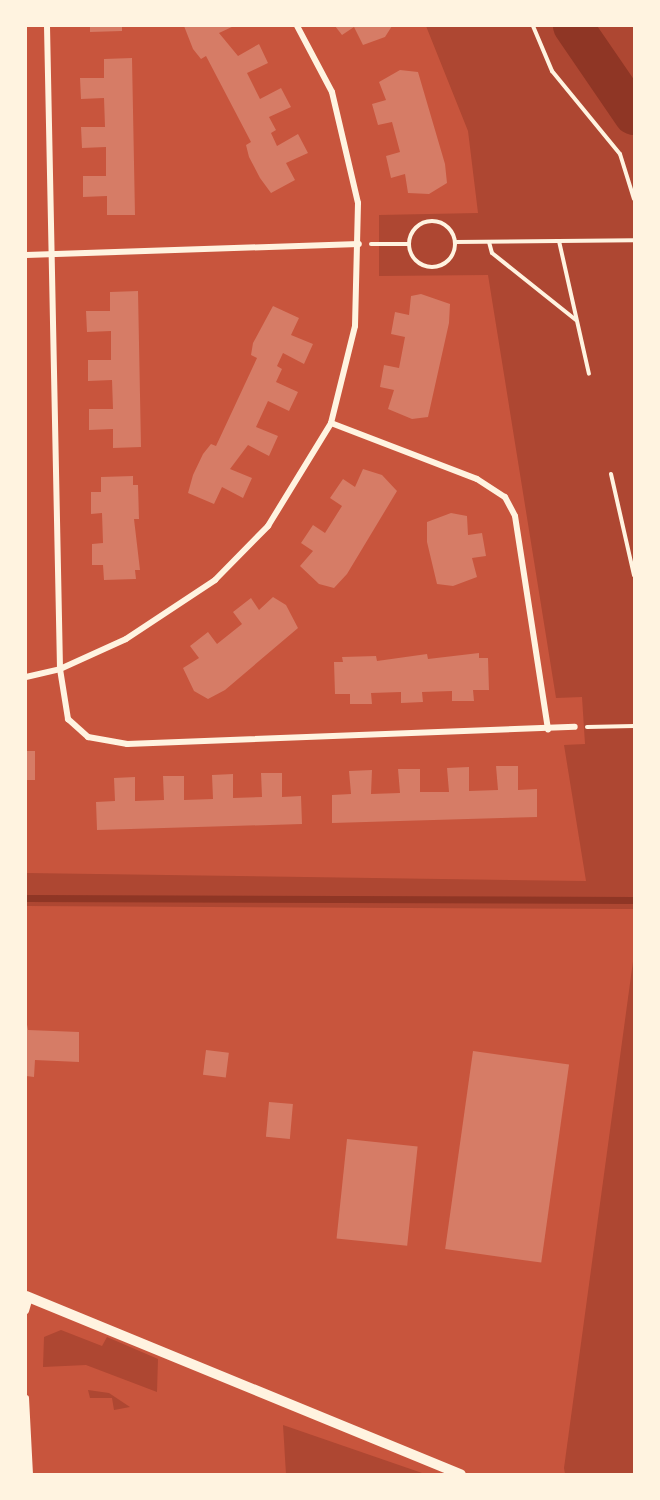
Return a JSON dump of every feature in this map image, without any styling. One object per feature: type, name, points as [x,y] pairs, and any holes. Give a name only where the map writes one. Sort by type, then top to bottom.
[{"type":"street","points":[[47,26],[54,254],[60,669],[68,719],[88,737],[119,743],[574,727]]},
{"type":"street","points":[[26,676],[60,669],[149,626],[214,580],[268,525],[331,423],[355,326],[359,244],[352,170],[332,92],[297,26]]},
{"type":"street","points":[[26,255],[359,244]]},
{"type":"street","points":[[331,423],[477,480],[505,497],[515,516],[548,729]]},
{"type":"street","points":[[26,1311],[28,1297],[461,1474]]},
{"type":"street","points":[[26,1398],[30,1474]]},
{"type":"path","points":[[533,26],[552,71],[620,154],[634,199]]},
{"type":"path","points":[[433,221],[448,227],[455,242],[450,260],[433,267],[416,261],[409,244],[416,227],[433,221]]},
{"type":"path","points":[[455,242],[634,240]]},
{"type":"path","points":[[559,241],[589,374]]},
{"type":"path","points":[[489,242],[492,253],[576,320]]},
{"type":"path","points":[[359,244],[409,244]]},
{"type":"path","points":[[611,474],[634,574]]},
{"type":"path","points":[[574,727],[634,726]]},
{"type":"shaded area","points":[[426,26],[634,26],[634,909],[26,906],[26,873],[586,881],[564,745],[585,744],[582,697],[556,698],[488,275],[379,276],[379,215],[478,213],[468,131]]},
{"type":"shaded area","points":[[634,954],[634,1474],[565,1474],[564,1468]]},
{"type":"shaded area","points":[[61,1330],[102,1346],[107,1337],[158,1359],[157,1392],[86,1365],[43,1367],[44,1337]]},
{"type":"shaded area","points":[[88,1390],[109,1393],[130,1407],[114,1410],[112,1398],[90,1398]]},
{"type":"shaded area","points":[[283,1425],[425,1474],[286,1474]]},
{"type":"building","points":[[90,26],[122,26],[122,31],[90,32]]},
{"type":"building","points":[[184,26],[234,26],[219,33],[238,56],[259,44],[268,63],[247,73],[260,99],[281,88],[291,107],[269,117],[276,130],[271,133],[277,146],[298,134],[308,153],[286,163],[295,180],[271,193],[260,178],[249,157],[246,145],[251,142],[206,56],[201,59],[193,49]]},
{"type":"building","points":[[335,26],[392,26],[385,37],[363,45],[354,27],[342,35]]},
{"type":"building","points":[[132,58],[135,215],[107,215],[107,196],[83,197],[83,176],[106,176],[106,147],[82,148],[81,127],[105,127],[104,98],[81,99],[80,78],[104,78],[104,59]]},
{"type":"building","points":[[400,70],[418,72],[445,164],[447,183],[429,194],[408,193],[405,174],[391,178],[386,156],[400,152],[392,122],[378,125],[372,104],[386,100],[379,82]]},
{"type":"building","points":[[138,291],[141,447],[113,448],[113,429],[89,430],[89,409],[113,409],[112,380],[88,381],[88,360],[111,360],[111,331],[87,332],[86,311],[110,311],[110,292]]},
{"type":"building","points":[[421,294],[450,304],[449,323],[428,417],[412,419],[388,409],[394,390],[380,387],[384,365],[399,368],[400,363],[405,337],[391,334],[395,312],[409,315],[411,296]]},
{"type":"building","points":[[273,306],[299,318],[291,335],[313,344],[304,364],[283,353],[277,366],[282,369],[276,382],[298,392],[289,411],[268,401],[256,427],[278,436],[269,456],[248,445],[230,469],[252,478],[243,498],[222,487],[214,504],[188,493],[193,475],[203,454],[211,444],[216,446],[257,358],[251,355],[253,343]]},
{"type":"building","points":[[363,469],[382,475],[397,491],[347,574],[334,588],[319,584],[300,566],[313,551],[301,543],[313,525],[325,533],[342,506],[330,498],[343,479],[355,487]]},
{"type":"building","points":[[133,476],[133,485],[138,485],[139,519],[134,519],[140,570],[135,570],[136,579],[104,580],[103,565],[92,565],[92,544],[103,543],[102,513],[91,514],[91,492],[101,492],[101,477]]},
{"type":"building","points":[[451,513],[467,516],[468,535],[482,533],[486,556],[472,558],[477,577],[453,586],[437,584],[427,542],[427,522]]},
{"type":"building","points":[[273,597],[286,605],[298,628],[225,690],[208,699],[194,691],[183,668],[199,658],[190,646],[208,632],[217,644],[242,624],[233,612],[251,598],[259,610]]},
{"type":"building","points":[[479,653],[479,658],[488,658],[489,690],[473,690],[474,701],[452,701],[452,691],[422,692],[423,702],[401,703],[401,692],[371,693],[372,704],[350,704],[350,694],[335,694],[334,662],[343,662],[342,657],[376,656],[377,661],[427,654],[428,659]]},
{"type":"building","points":[[26,751],[35,751],[35,780],[26,780]]},
{"type":"building","points":[[496,766],[518,766],[518,790],[537,789],[537,817],[332,823],[332,795],[351,794],[349,771],[372,770],[371,794],[400,793],[398,769],[420,769],[420,792],[449,792],[447,768],[469,767],[469,791],[498,790]]},
{"type":"building","points":[[261,773],[282,773],[282,797],[301,796],[302,824],[97,830],[96,802],[115,801],[114,778],[135,777],[135,801],[164,800],[163,776],[184,776],[184,800],[213,799],[212,775],[233,774],[233,798],[262,797]]},
{"type":"building","points":[[26,1019],[28,1030],[79,1032],[79,1062],[35,1060],[34,1077],[26,1076]]},
{"type":"building","points":[[206,1050],[229,1053],[226,1078],[203,1075]]},
{"type":"building","points":[[473,1051],[569,1064],[541,1263],[445,1249]]},
{"type":"building","points":[[269,1102],[293,1104],[290,1139],[266,1137]]},
{"type":"building","points":[[347,1139],[418,1146],[407,1246],[337,1238]]},
{"type":"waterway","points":[[573,26],[634,115]]},
{"type":"waterway","points":[[26,898],[634,900]]}]
